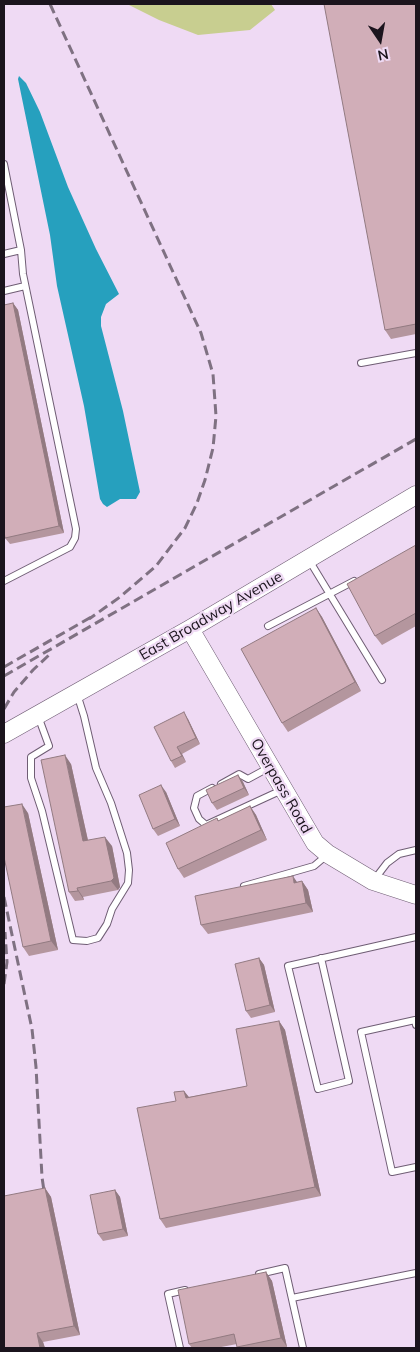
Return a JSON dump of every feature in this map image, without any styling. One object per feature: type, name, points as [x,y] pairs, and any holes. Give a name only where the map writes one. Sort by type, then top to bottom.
[{"type":"main road","name":"East Broadway Avenue","points":[[4,734],[190,629],[416,495]]},
{"type":"main road","name":"Overpass Road","points":[[190,629],[315,843],[328,854],[373,881],[416,895]]},
{"type":"lane","points":[[4,164],[21,250],[25,286],[76,529],[75,538],[70,547],[4,581]]},
{"type":"lane","points":[[4,254],[21,250]]},
{"type":"lane","points":[[4,291],[25,286]]},
{"type":"lane","points":[[360,363],[416,352]]},
{"type":"lane","points":[[308,559],[382,680]]},
{"type":"lane","points":[[268,626],[364,576]]},
{"type":"lane","points":[[38,714],[49,746],[31,757],[31,778],[42,811],[74,940],[87,941],[98,938],[112,909],[128,884],[130,870],[111,803],[96,768],[84,716],[76,693]]},
{"type":"lane","points":[[270,767],[248,779],[239,774],[197,796],[194,808],[199,819],[206,825],[283,789]]},
{"type":"lane","points":[[373,881],[393,858],[399,854],[416,850]]},
{"type":"lane","points":[[235,889],[314,866],[328,854]]},
{"type":"lane","points":[[321,958],[349,1081],[318,1089],[288,966],[321,958],[416,937]]},
{"type":"lane","points":[[416,1025],[415,1020],[361,1032],[392,1172],[416,1166]]},
{"type":"lane","points":[[256,1275],[285,1268],[303,1348]]},
{"type":"lane","points":[[292,1298],[416,1273]]},
{"type":"lane","points":[[180,1348],[168,1294],[188,1290]]},
{"type":"green space","points":[[127,4],[271,4],[275,10],[250,30],[198,35],[159,20]]},
{"type":"water","points":[[19,76],[26,83],[40,112],[68,187],[119,294],[106,304],[101,317],[101,326],[123,411],[140,492],[136,499],[120,499],[107,507],[100,499],[84,406],[57,286],[50,235],[18,79]]},
{"type":"building","points":[[324,4],[416,4],[416,324],[385,330]]},
{"type":"building","points":[[13,303],[59,526],[5,538],[4,305]]},
{"type":"building","points":[[416,545],[416,613],[375,636],[347,584]]},
{"type":"building","points":[[316,608],[355,682],[282,723],[241,649]]},
{"type":"building","points":[[184,712],[196,738],[177,747],[182,756],[171,761],[154,727]]},
{"type":"building","points":[[65,755],[83,841],[105,837],[114,878],[111,881],[77,888],[78,891],[69,892],[41,760]]},
{"type":"building","points":[[238,775],[244,788],[212,803],[206,790]]},
{"type":"building","points":[[161,785],[175,819],[153,829],[139,795]]},
{"type":"building","points":[[22,804],[51,941],[23,947],[4,857],[4,807]]},
{"type":"building","points":[[250,806],[261,830],[178,869],[166,843],[217,818],[218,821]]},
{"type":"building","points":[[293,876],[294,883],[302,881],[306,903],[201,925],[195,896]]},
{"type":"building","points":[[259,958],[270,1005],[246,1011],[235,964]]},
{"type":"building","points":[[279,1021],[315,1187],[160,1219],[137,1108],[176,1101],[174,1092],[184,1091],[186,1098],[247,1086],[236,1029]]},
{"type":"building","points":[[45,1188],[74,1326],[37,1333],[40,1348],[4,1348],[4,1196]]},
{"type":"building","points":[[115,1190],[123,1229],[98,1234],[90,1195]]},
{"type":"building","points":[[266,1272],[281,1338],[237,1347],[234,1334],[189,1344],[178,1290]]},
{"type":"railway","points":[[50,4],[201,333],[213,374],[216,416],[213,448],[205,480],[185,528],[156,566],[120,597],[89,619]]},
{"type":"railway","points":[[4,676],[416,439]]},
{"type":"railway","points":[[4,667],[93,616]]},
{"type":"railway","points":[[4,709],[14,692],[49,655]]},
{"type":"railway","points":[[4,897],[32,1029],[45,1198]]},
{"type":"railway","points":[[4,984],[7,962],[5,932]]}]
